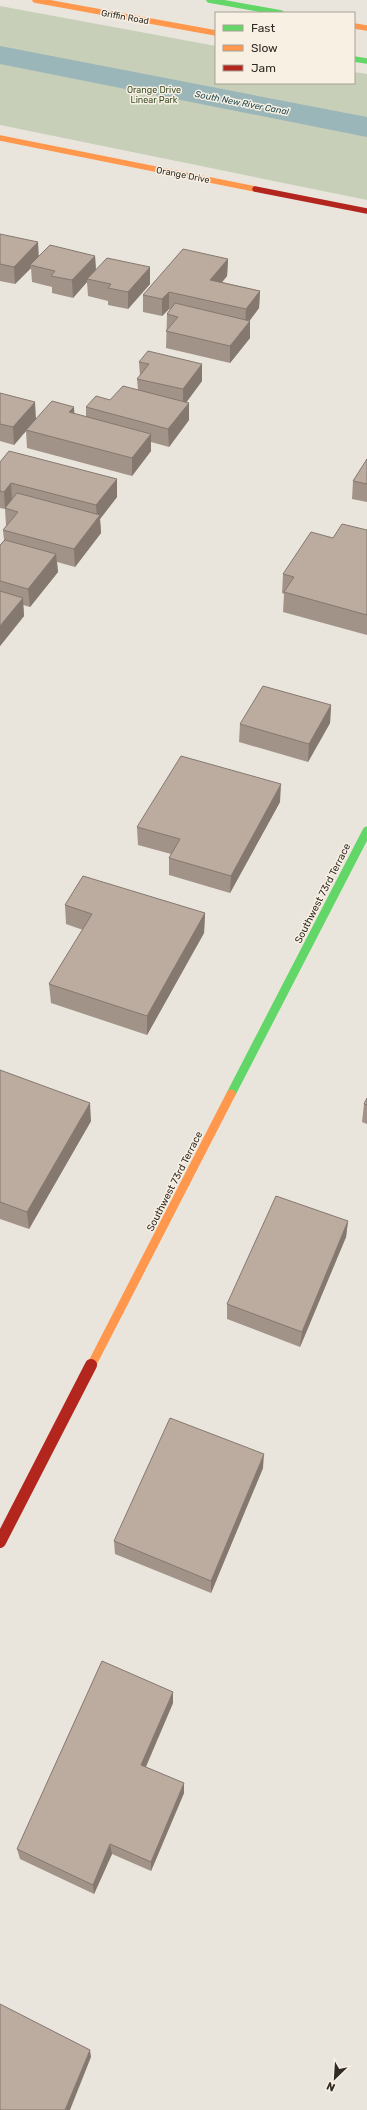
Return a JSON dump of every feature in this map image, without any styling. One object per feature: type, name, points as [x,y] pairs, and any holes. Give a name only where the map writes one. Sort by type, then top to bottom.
[{"type":"street","name":"Griffin Road","points":[[35,0],[215,33]]},
{"type":"street","points":[[209,0],[275,12]]},
{"type":"street","points":[[355,26],[367,28]]},
{"type":"street","points":[[355,59],[367,61]]},
{"type":"street","name":"Orange Drive","points":[[0,138],[367,211]]},
{"type":"street","name":"Southwest 73rd Terrace","points":[[0,1542],[367,831]]},
{"type":"green space","name":"Orange Drive Linear Park","points":[[0,6],[215,46],[215,84],[355,84],[355,72],[367,74],[367,200],[0,125]]},
{"type":"building","points":[[0,234],[38,242],[14,267],[0,264]]},
{"type":"building","points":[[50,245],[95,256],[72,280],[51,276],[55,271],[30,265]]},
{"type":"building","points":[[183,249],[228,259],[210,280],[260,291],[246,309],[169,292],[162,299],[143,295]]},
{"type":"building","points":[[107,258],[150,267],[128,292],[108,288],[111,284],[87,279]]},
{"type":"building","points":[[175,303],[250,321],[230,346],[166,331],[178,317],[167,314]]},
{"type":"building","points":[[148,351],[202,364],[183,389],[137,379],[149,364],[139,362]]},
{"type":"building","points":[[123,386],[189,403],[168,429],[86,407],[96,396],[110,400]]},
{"type":"building","points":[[0,393],[35,402],[13,427],[0,424]]},
{"type":"building","points":[[52,401],[74,407],[69,412],[151,434],[132,458],[26,430]]},
{"type":"building","points":[[9,451],[117,479],[96,505],[11,483],[4,492],[0,491],[0,462]]},
{"type":"building","points":[[367,459],[367,484],[353,481]]},
{"type":"building","points":[[17,493],[100,515],[74,549],[3,530],[18,512],[5,508]]},
{"type":"building","points":[[342,524],[367,530],[367,615],[284,592],[294,577],[283,574],[311,532],[333,538]]},
{"type":"building","points":[[5,540],[56,554],[28,589],[0,581],[0,545]]},
{"type":"building","points":[[0,591],[23,598],[0,626]]},
{"type":"building","points":[[263,686],[331,705],[309,744],[240,724]]},
{"type":"building","points":[[181,756],[281,784],[231,876],[169,858],[180,839],[137,827]]},
{"type":"building","points":[[83,876],[205,913],[147,1016],[49,984],[92,914],[65,905]]},
{"type":"building","points":[[0,1070],[90,1103],[27,1212],[0,1202]]},
{"type":"building","points":[[367,1098],[367,1105],[364,1104]]},
{"type":"building","points":[[276,1196],[348,1221],[302,1332],[227,1304]]},
{"type":"building","points":[[170,1418],[264,1454],[211,1581],[114,1541]]},
{"type":"building","points":[[102,1661],[173,1692],[141,1765],[184,1783],[151,1862],[110,1844],[93,1885],[17,1849]]},
{"type":"building","points":[[0,2004],[90,2050],[65,2110],[0,2110]]},
{"type":"waterway","name":"South New River Canal","points":[[0,55],[367,127]]},
{"type":"traffic: fast","points":[[209,0],[275,12]]},
{"type":"traffic: fast","points":[[355,59],[367,61]]},
{"type":"traffic: fast","points":[[231,1094],[367,831]]},
{"type":"traffic: slow","points":[[35,0],[215,33]]},
{"type":"traffic: slow","points":[[355,26],[367,28]]},
{"type":"traffic: slow","points":[[0,138],[255,189]]},
{"type":"traffic: slow","points":[[92,1364],[231,1094]]},
{"type":"traffic: jam","points":[[255,189],[367,211]]},
{"type":"traffic: jam","points":[[0,1542],[92,1364]]}]
